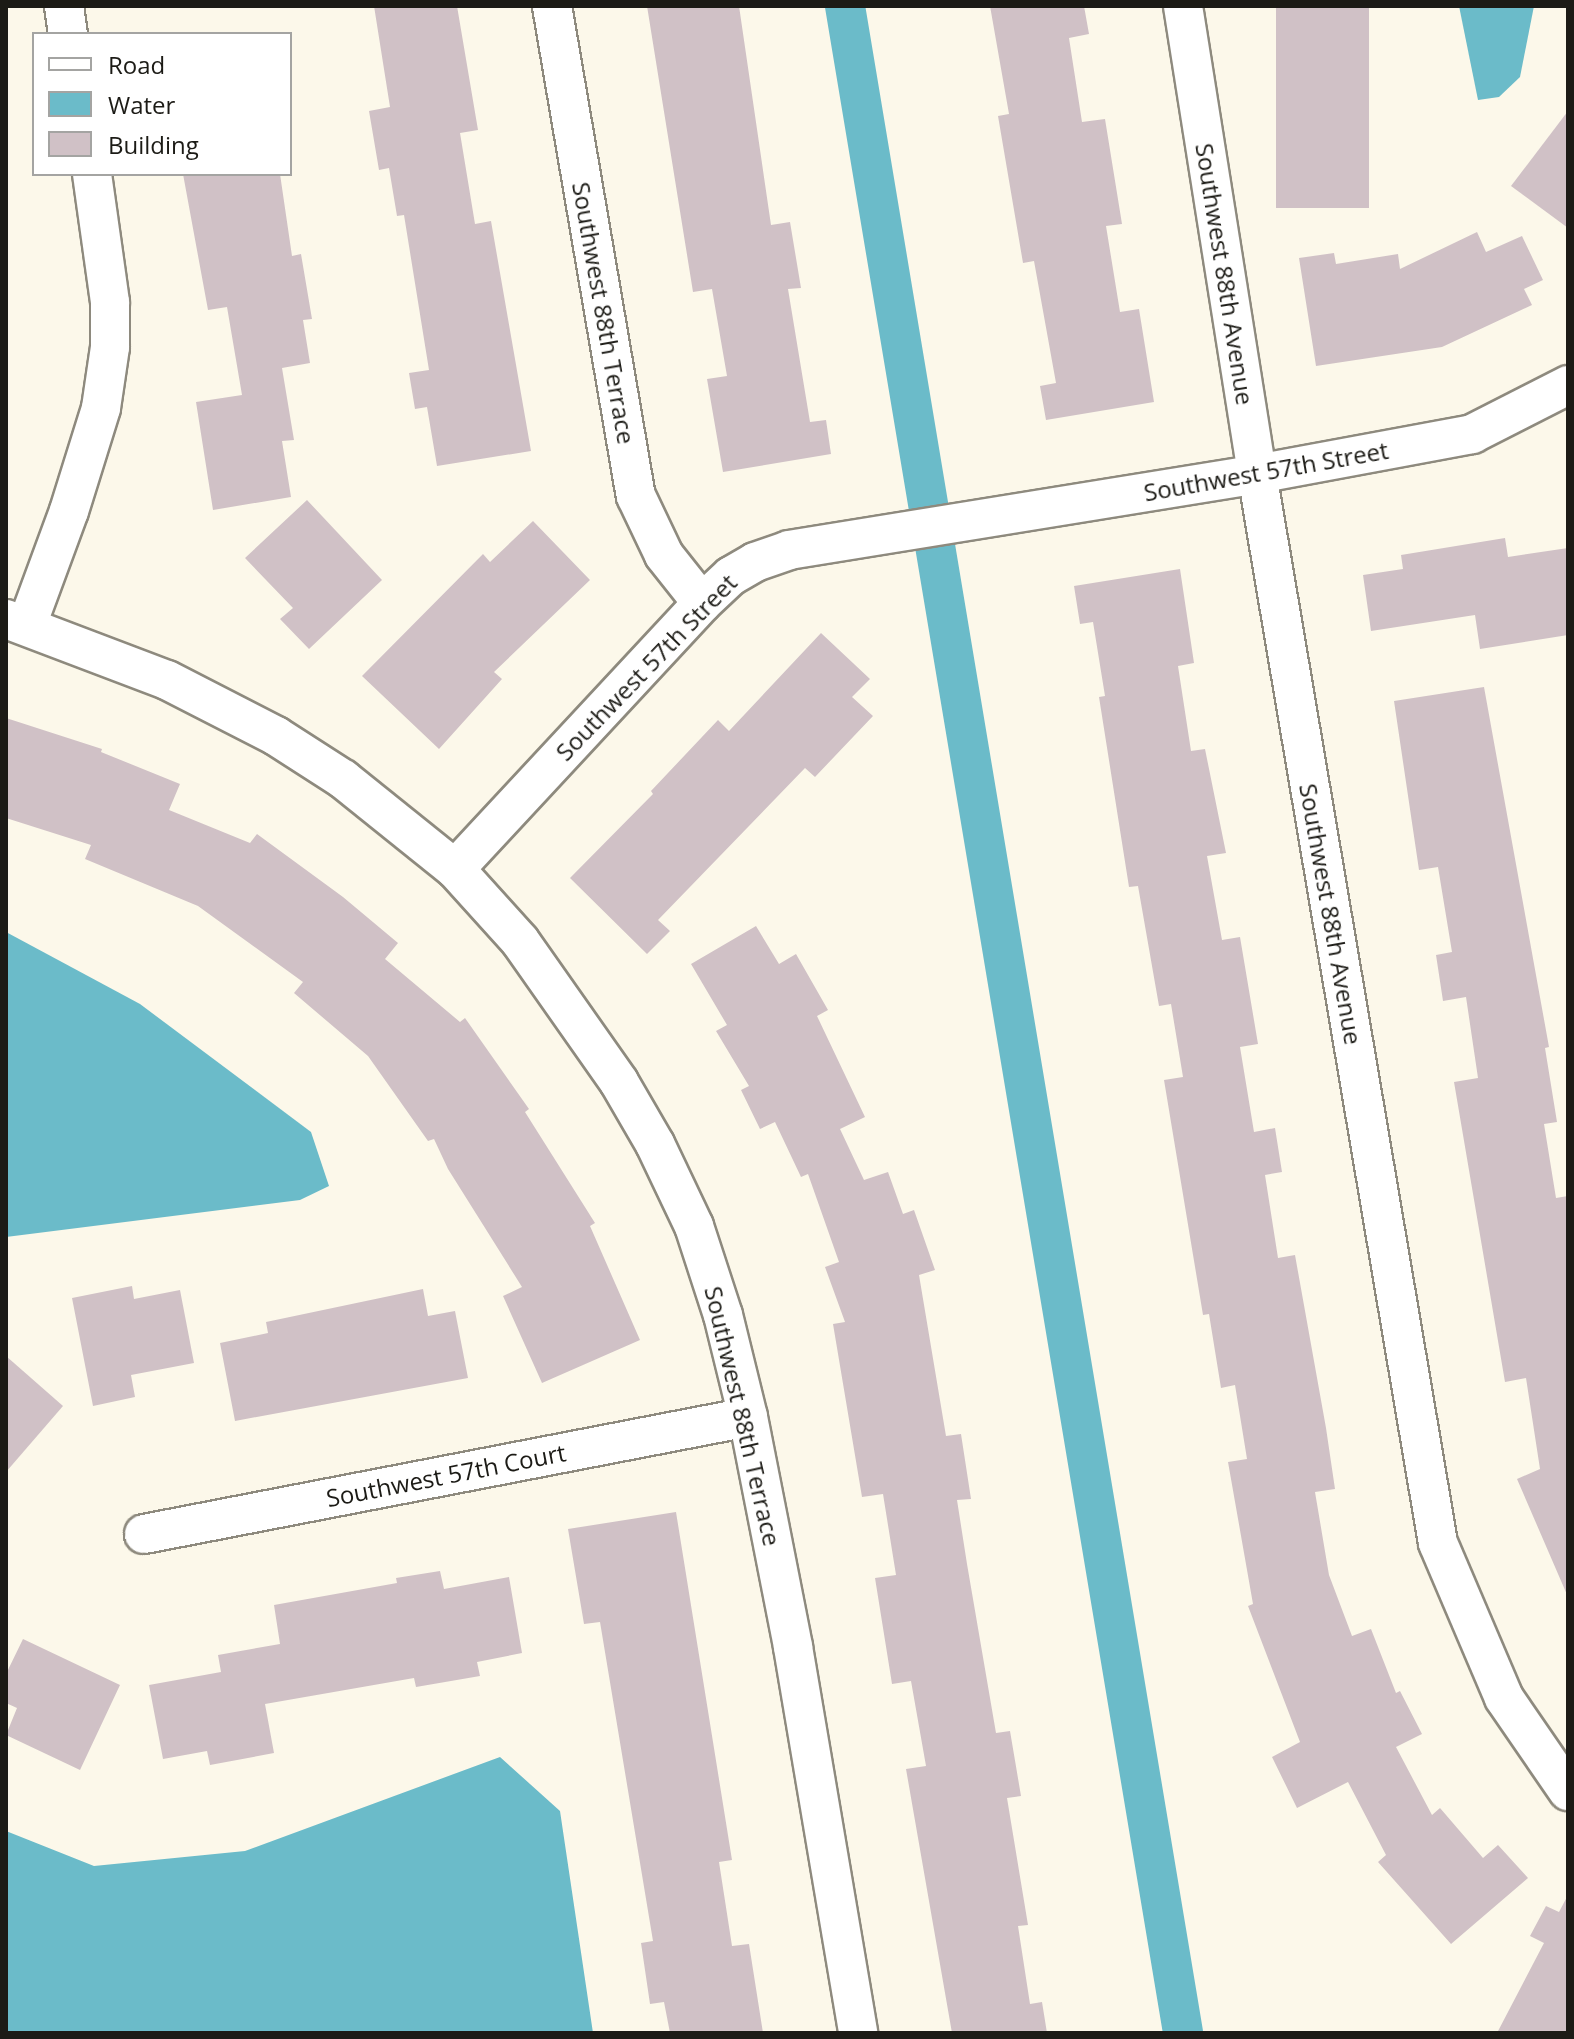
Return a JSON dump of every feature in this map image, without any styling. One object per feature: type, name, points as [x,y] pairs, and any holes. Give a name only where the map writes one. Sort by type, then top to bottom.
[{"type":"street","points":[[64,6],[68,32]]},
{"type":"street","name":"Southwest 88th Terrace","points":[[552,6],[636,496],[664,555],[702,603]]},
{"type":"street","name":"Southwest 88th Avenue","points":[[1183,6],[1257,474],[1438,1543],[1504,1698],[1568,1791]]},
{"type":"street","points":[[92,176],[110,302],[110,347],[101,408],[69,511],[17,622],[167,680],[276,736],[343,779],[455,869]]},
{"type":"street","name":"Southwest 57th Street","points":[[455,869],[702,603],[731,576],[755,562],[825,543],[1257,474],[1472,434],[1568,385]]},
{"type":"street","name":"Southwest 88th Terrace","points":[[455,869],[520,941],[572,1010],[655,1144],[694,1226],[723,1315],[748,1417],[793,1647],[858,2033]]},
{"type":"street","name":"Southwest 57th Court","points":[[144,1534],[748,1417]]},
{"type":"water","points":[[1459,6],[1534,6],[1520,77],[1499,97],[1478,100]]},
{"type":"water","points":[[6,932],[140,1004],[311,1132],[329,1186],[300,1200],[6,1237]]},
{"type":"water","points":[[500,1757],[560,1811],[593,2033],[6,2033],[6,1831],[94,1866],[245,1851]]},
{"type":"building","points":[[374,6],[457,6],[478,130],[460,133],[475,224],[491,221],[531,451],[437,466],[427,407],[415,409],[409,373],[429,370],[404,215],[397,216],[389,168],[379,170],[369,111],[390,107]]},
{"type":"building","points":[[647,6],[739,6],[771,225],[790,222],[801,288],[788,289],[810,422],[826,420],[831,454],[723,472],[707,379],[727,376],[712,289],[693,292]]},
{"type":"building","points":[[990,6],[1084,6],[1089,34],[1069,38],[1082,122],[1105,119],[1122,224],[1106,226],[1120,312],[1139,309],[1154,402],[1046,420],[1040,386],[1056,383],[1034,261],[1023,263],[998,116],[1009,114]]},
{"type":"building","points":[[1276,6],[1369,6],[1369,208],[1276,208]]},
{"type":"building","points":[[1568,111],[1568,228],[1511,186]]},
{"type":"building","points":[[183,176],[280,176],[292,256],[301,254],[312,319],[303,320],[310,363],[282,368],[294,440],[282,441],[291,497],[213,510],[196,402],[242,395],[227,307],[208,310]]},
{"type":"building","points":[[1477,232],[1486,252],[1522,236],[1543,280],[1524,289],[1532,305],[1442,347],[1316,366],[1299,258],[1334,253],[1336,264],[1398,254],[1400,269]]},
{"type":"building","points":[[307,500],[382,580],[309,649],[280,619],[293,608],[245,558]]},
{"type":"building","points":[[533,521],[590,580],[494,672],[502,679],[439,749],[362,676],[483,554],[490,562]]},
{"type":"building","points":[[1505,538],[1508,557],[1568,548],[1568,635],[1480,649],[1475,615],[1371,631],[1363,575],[1403,569],[1401,555]]},
{"type":"building","points":[[1180,569],[1194,663],[1178,666],[1191,751],[1205,749],[1226,853],[1207,856],[1222,940],[1240,937],[1258,1044],[1240,1047],[1254,1132],[1275,1128],[1282,1172],[1265,1175],[1278,1258],[1295,1255],[1326,1428],[1335,1489],[1315,1492],[1329,1575],[1352,1636],[1371,1629],[1396,1693],[1400,1691],[1422,1734],[1396,1747],[1432,1815],[1440,1808],[1483,1858],[1498,1845],[1528,1878],[1451,1944],[1378,1862],[1386,1855],[1348,1782],[1297,1808],[1272,1757],[1300,1742],[1248,1606],[1253,1604],[1228,1462],[1247,1459],[1235,1385],[1221,1388],[1209,1314],[1203,1315],[1164,1080],[1183,1077],[1171,1004],[1159,1006],[1138,886],[1129,887],[1099,697],[1105,696],[1093,622],[1080,624],[1074,586]]},
{"type":"building","points":[[821,633],[870,679],[852,697],[873,716],[815,777],[805,768],[658,920],[670,931],[647,954],[570,878],[653,794],[651,791],[718,720],[729,731]]},
{"type":"building","points":[[1484,687],[1549,1047],[1545,1048],[1557,1122],[1544,1124],[1556,1198],[1568,1196],[1568,1597],[1517,1479],[1540,1469],[1526,1378],[1505,1382],[1454,1082],[1478,1078],[1466,997],[1443,1001],[1436,955],[1452,952],[1438,867],[1419,870],[1394,701]]},
{"type":"building","points":[[6,718],[102,749],[101,752],[180,784],[169,810],[250,843],[257,834],[343,897],[398,943],[385,959],[460,1022],[465,1018],[529,1109],[525,1112],[595,1223],[590,1226],[640,1340],[542,1383],[503,1296],[522,1287],[448,1169],[434,1139],[428,1141],[368,1056],[294,993],[303,982],[198,906],[85,859],[91,845],[6,818]]},
{"type":"building","points":[[756,926],[779,964],[796,954],[828,1010],[817,1016],[865,1117],[840,1129],[864,1180],[888,1172],[903,1214],[914,1210],[935,1270],[919,1275],[946,1436],[961,1434],[971,1499],[957,1500],[967,1564],[996,1733],[1010,1731],[1021,1796],[1007,1798],[1028,1925],[1018,1926],[1030,2004],[1042,2002],[1047,2033],[952,2033],[906,1769],[926,1766],[911,1681],[892,1684],[875,1578],[896,1575],[883,1494],[862,1497],[833,1324],[845,1322],[825,1267],[839,1262],[808,1174],[801,1177],[775,1122],[760,1129],[741,1090],[749,1086],[716,1031],[727,1025],[691,964]]},
{"type":"building","points":[[132,1286],[134,1299],[180,1290],[194,1363],[131,1375],[135,1397],[93,1406],[72,1298]]},
{"type":"building","points":[[423,1289],[428,1316],[455,1311],[468,1378],[235,1421],[220,1343],[268,1333],[266,1322]]},
{"type":"building","points":[[6,1356],[63,1406],[6,1472]]},
{"type":"building","points":[[676,1512],[732,1860],[719,1862],[732,1946],[749,1944],[763,2033],[670,2033],[664,2002],[650,2004],[641,1943],[653,1941],[600,1622],[584,1624],[568,1529]]},
{"type":"building","points":[[440,1571],[444,1589],[509,1577],[522,1653],[477,1662],[480,1676],[416,1687],[414,1678],[265,1704],[274,1753],[210,1765],[207,1751],[163,1759],[149,1685],[221,1672],[218,1655],[280,1644],[274,1605],[397,1583],[396,1578]]},
{"type":"building","points":[[23,1639],[120,1685],[80,1770],[6,1735],[17,1708],[6,1703],[6,1674]]},
{"type":"building","points":[[1568,1895],[1568,2033],[1497,2033],[1544,1943],[1530,1936],[1546,1906],[1559,1912]]},
{"type":"waterway","points":[[845,6],[1183,2033]]}]
